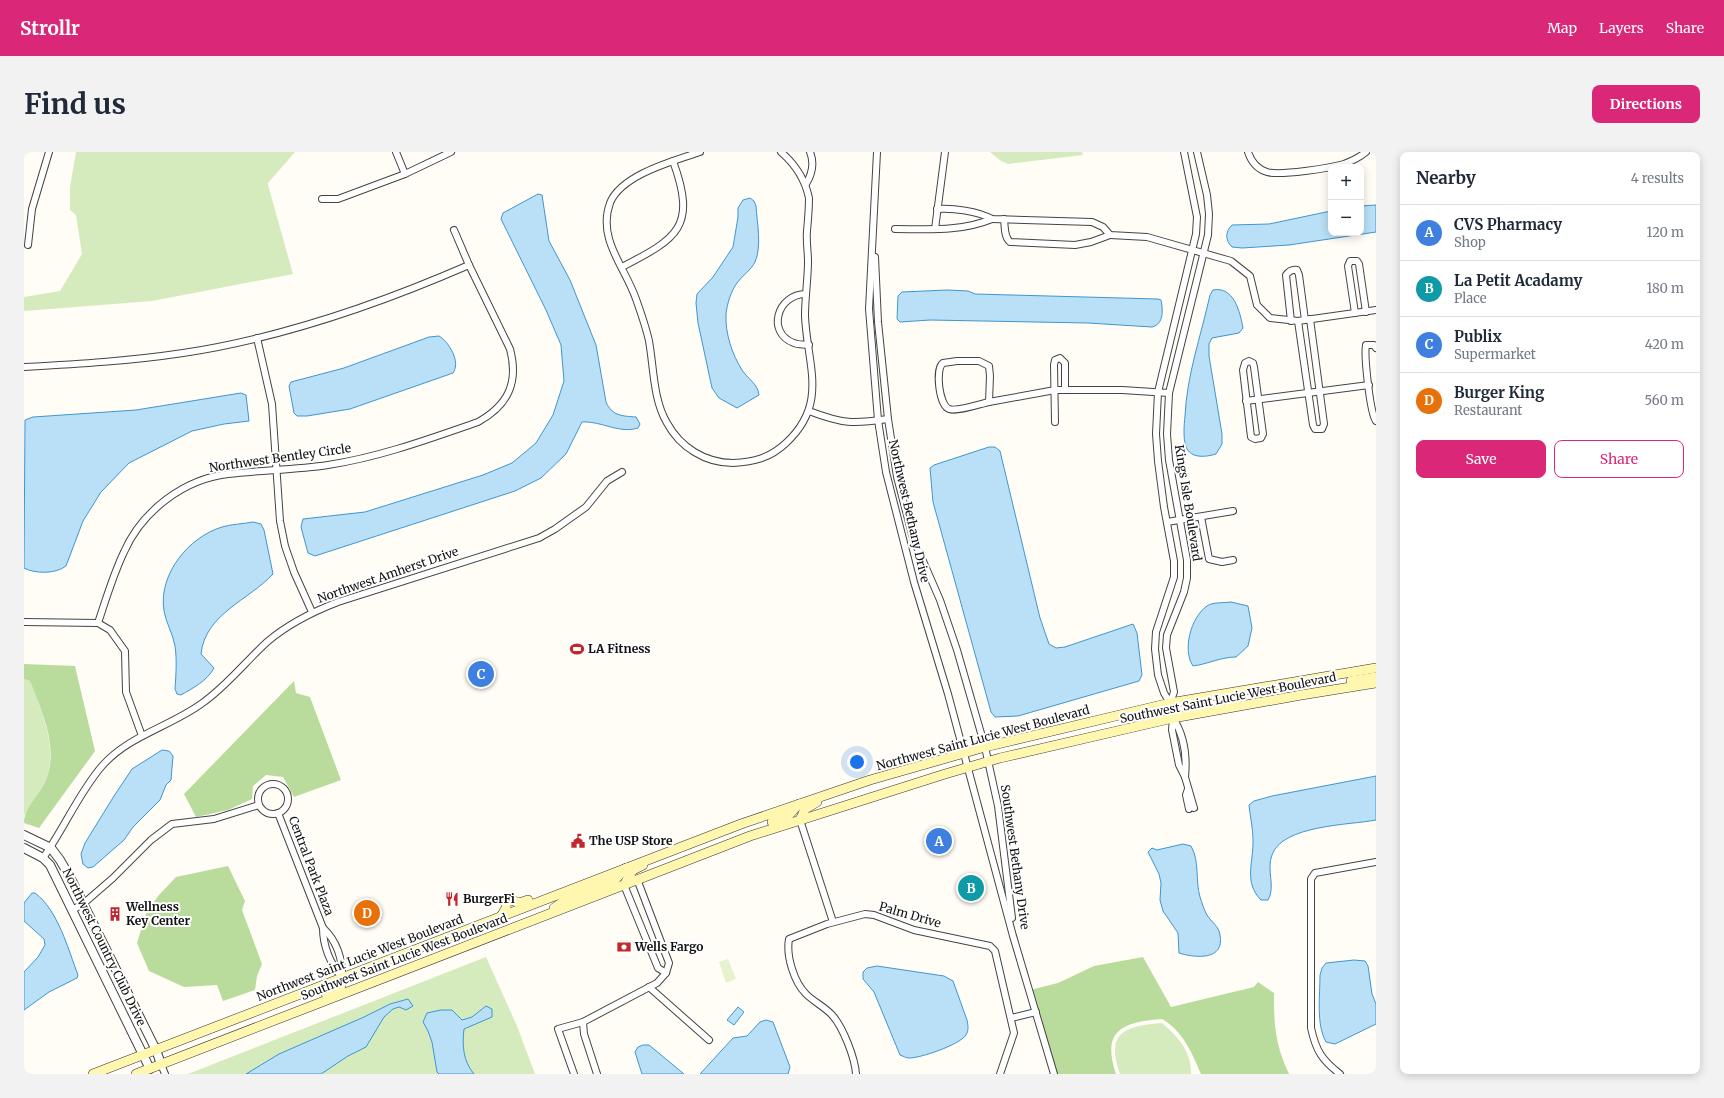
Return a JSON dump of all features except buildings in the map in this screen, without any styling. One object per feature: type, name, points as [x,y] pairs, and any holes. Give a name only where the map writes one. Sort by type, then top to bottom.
[{"type":"main road","name":"Northwest Saint Lucie West Boulevard","points":[[93,1074],[626,867],[800,803],[985,747],[1170,703],[1376,668]]},
{"type":"main road","points":[[1330,690],[1339,683],[1376,677]]},
{"type":"main road","name":"Southwest Saint Lucie West Boulevard","points":[[136,1074],[151,1071],[161,1064],[721,846],[968,767],[1173,718],[1376,683]]},
{"type":"main road","points":[[800,820],[805,809],[842,790]]},
{"type":"main road","points":[[721,846],[738,836],[783,818],[794,811],[800,803]]},
{"type":"main road","points":[[624,885],[633,870],[668,851]]},
{"type":"main road","points":[[547,915],[557,905],[564,901],[613,882],[626,867]]},
{"type":"main road","points":[[502,915],[506,908],[507,898],[519,903],[563,887],[576,887]]},
{"type":"main road","points":[[290,1014],[305,1003],[336,990],[341,986],[342,978]]},
{"type":"street","points":[[28,245],[32,209],[49,152]]},
{"type":"street","points":[[396,152],[406,174]]},
{"type":"street","points":[[322,199],[338,200],[406,174],[451,152]]},
{"type":"street","points":[[700,152],[673,161],[633,178],[617,191],[611,202],[606,219],[607,232],[610,244],[635,296],[649,340],[660,411],[673,434],[686,447],[698,455],[730,463],[762,459],[777,451],[796,434],[810,412],[813,390],[806,317],[808,261],[807,232],[809,210],[806,184],[796,167],[781,152]]},
{"type":"street","points":[[806,184],[811,174],[812,167],[812,157],[810,152]]},
{"type":"street","name":"Northwest Bethany Drive","points":[[877,152],[869,309],[878,420],[886,472],[902,538],[963,753]]},
{"type":"street","points":[[935,229],[945,152]]},
{"type":"street","name":"Kings Isle Boulevard","points":[[1170,703],[1164,693],[1160,681],[1155,649],[1156,632],[1172,588],[1174,577],[1174,561],[1158,461],[1156,434],[1158,392],[1196,234],[1197,217],[1184,152]]},
{"type":"street","name":"Kings Isle Boulevard","points":[[1170,703],[1174,692],[1166,648],[1168,635],[1184,592],[1187,578],[1187,560],[1172,482],[1167,434],[1169,393],[1208,236],[1209,214],[1207,195],[1197,152]]},
{"type":"street","points":[[1248,152],[1252,160],[1261,169],[1269,172],[1281,173],[1339,165],[1366,152]]},
{"type":"street","points":[[622,267],[656,249],[670,239],[677,228],[684,211],[684,199],[682,185],[673,161]]},
{"type":"street","points":[[937,209],[984,215],[992,219]]},
{"type":"street","points":[[895,229],[954,230],[980,224],[992,219],[1004,219],[1092,222],[1103,227],[1110,235]]},
{"type":"street","points":[[1004,219],[1007,240],[1010,242],[1074,245],[1110,235],[1147,237],[1230,261],[1250,276],[1257,305],[1270,318],[1294,321],[1376,310]]},
{"type":"street","name":"Northwest Bethany Drive","points":[[874,220],[878,322],[888,419],[897,477],[913,538],[940,600],[958,650],[985,747]]},
{"type":"street","name":"Northwest Bentley Circle","points":[[98,623],[124,551],[145,518],[179,491],[204,479],[227,474],[327,465],[384,454],[478,422],[500,407],[508,396],[513,378],[514,363],[510,349],[468,265],[454,230]]},
{"type":"street","points":[[1355,313],[1348,266],[1350,261],[1357,261],[1359,264],[1366,312]]},
{"type":"street","points":[[24,367],[112,362],[184,353],[257,338],[311,324],[412,290],[468,265]]},
{"type":"street","points":[[1294,269],[1297,270],[1299,275],[1308,319],[1320,391],[1324,424],[1322,429],[1315,429],[1313,425],[1294,321],[1286,275],[1289,271],[1294,269]]},
{"type":"street","points":[[806,294],[796,295],[787,300],[781,308],[778,321],[780,331],[786,339],[795,344],[809,345]]},
{"type":"street","points":[[257,338],[272,404],[280,520],[285,546],[294,572],[312,612]]},
{"type":"street","points":[[1376,348],[1374,345],[1366,345],[1365,352],[1374,419],[1376,421]]},
{"type":"street","points":[[1055,422],[1055,360],[1060,358],[1064,360],[1065,363],[1065,390]]},
{"type":"street","points":[[989,402],[990,369],[987,364],[979,361],[957,361],[947,362],[940,365],[939,382],[942,401],[946,407],[955,409],[1055,390],[1169,393]]},
{"type":"street","points":[[1245,363],[1253,363],[1259,400],[1263,434],[1260,438],[1255,439],[1251,437],[1246,401],[1243,370],[1245,363]]},
{"type":"street","points":[[1246,401],[1369,385]]},
{"type":"street","points":[[810,412],[834,421],[855,423],[888,419]]},
{"type":"street","name":"Northwest Amherst Drive","points":[[43,858],[51,848],[80,798],[102,766],[120,750],[142,736],[176,720],[202,704],[267,642],[284,629],[312,612],[338,602],[538,538],[556,530],[586,507],[607,481],[622,472]]},
{"type":"street","points":[[1167,522],[1234,511]]},
{"type":"street","points":[[1201,517],[1209,559],[1222,562],[1233,560]]},
{"type":"street","points":[[24,622],[98,623],[110,630],[125,651],[126,692],[142,736]]},
{"type":"street","points":[[1170,703],[1173,718],[1180,728],[1187,764],[1185,777],[1188,789],[1186,795],[1192,809]]},
{"type":"street","name":"Southwest Bethany Drive","points":[[985,747],[998,806],[1009,900],[1017,947]]},
{"type":"street","name":"Southwest Bethany Drive","points":[[963,753],[1054,1074]]},
{"type":"street","points":[[268,784],[279,785],[283,788],[288,797],[286,806],[278,813],[269,814],[265,812],[257,800],[260,790],[268,784]]},
{"type":"street","points":[[72,910],[83,904],[113,878],[151,840],[172,824],[214,819],[259,805]]},
{"type":"street","name":"Central Park Plaza","points":[[278,813],[324,928],[331,936],[343,964],[342,978]]},
{"type":"street","points":[[800,820],[833,922]]},
{"type":"street","points":[[24,835],[51,848]]},
{"type":"street","name":"Northwest Country Club Drive","points":[[24,848],[43,858],[50,865],[151,1071]]},
{"type":"street","name":"Northwest Country Club Drive","points":[[51,848],[71,879],[156,1050],[161,1064]]},
{"type":"street","points":[[1340,1074],[1320,1056],[1314,1045],[1311,1028],[1311,879],[1314,873],[1325,870],[1376,862]]},
{"type":"street","points":[[574,1074],[558,1029],[583,1022],[657,983],[666,973],[669,963],[638,879]]},
{"type":"street","points":[[624,885],[658,968],[666,973]]},
{"type":"street","points":[[635,911],[648,906]]},
{"type":"street","name":"Palm Drive","points":[[856,1074],[840,1025],[831,1014],[806,994],[799,985],[789,955],[789,940],[833,922],[865,914],[874,915],[914,930],[990,946],[995,951],[1014,1033],[1000,1074]]},
{"type":"street","name":"Central Park Plaza","points":[[324,928],[324,941],[333,967],[342,978]]},
{"type":"street","points":[[650,949],[662,945]]},
{"type":"street","points":[[650,987],[709,1040]]},
{"type":"street","points":[[1011,1018],[1036,1012]]},
{"type":"street","points":[[583,1022],[584,1034],[597,1074]]},
{"type":"street","points":[[161,1064],[164,1074]]},
{"type":"green space","points":[[76,152],[295,152],[268,183],[293,274],[152,301],[24,311],[24,297],[60,291],[82,254],[76,215],[70,210],[70,187]]},
{"type":"green space","points":[[990,152],[1082,152],[1083,155],[1008,164],[1001,161]]},
{"type":"green space","points":[[24,664],[75,666],[95,751],[39,828],[24,823],[26,812],[45,782],[51,756],[50,744],[44,718],[30,681],[24,679]]},
{"type":"green space","points":[[24,679],[30,681],[44,718],[50,744],[50,756],[49,769],[45,782],[24,816]]},
{"type":"green space","points":[[294,681],[296,693],[310,697],[341,780],[294,797],[283,777],[266,775],[253,786],[252,799],[228,810],[196,817],[184,794]]},
{"type":"green space","points":[[228,866],[245,901],[242,910],[262,964],[257,976],[255,990],[223,1001],[217,985],[184,987],[149,971],[137,943],[147,911],[159,895],[176,877]]},
{"type":"green space","points":[[486,957],[517,1026],[535,1074],[188,1074]]},
{"type":"green space","points":[[1143,957],[1171,1007],[1254,987],[1258,982],[1274,993],[1276,1035],[1284,1063],[1289,1074],[1201,1074],[1186,1043],[1176,1030],[1162,1019],[1136,1023],[1126,1026],[1119,1031],[1114,1038],[1111,1047],[1112,1059],[1116,1074],[1051,1074],[1030,990],[1058,983],[1094,966]]},
{"type":"green space","points":[[728,959],[736,979],[726,983],[719,962]]},
{"type":"green space","points":[[1162,1023],[1174,1034],[1183,1046],[1189,1058],[1191,1074],[1120,1074],[1115,1049],[1117,1040],[1128,1029],[1149,1024]]},
{"type":"water","points":[[538,194],[542,195],[549,241],[570,280],[596,345],[608,407],[614,413],[622,416],[636,417],[640,424],[638,428],[624,429],[597,423],[582,422],[566,454],[541,478],[515,491],[315,556],[308,553],[301,527],[303,519],[365,512],[483,475],[512,463],[536,443],[553,415],[564,381],[561,345],[546,310],[501,219],[503,213]]},
{"type":"water","points":[[750,198],[754,201],[756,206],[758,234],[757,256],[753,265],[739,280],[733,290],[727,306],[726,321],[728,336],[735,357],[744,373],[757,388],[759,395],[737,408],[719,398],[712,388],[698,323],[696,303],[697,294],[713,277],[733,247],[738,208],[743,200]]},
{"type":"water","points":[[1376,205],[1376,232],[1364,234],[1364,206]]},
{"type":"water","points":[[1328,212],[1328,236],[1349,236],[1289,245],[1242,248],[1232,247],[1228,242],[1227,233],[1232,225],[1269,224]]},
{"type":"water","points":[[947,290],[968,291],[975,294],[1158,299],[1161,300],[1162,316],[1159,323],[1152,327],[1088,323],[930,320],[900,322],[897,319],[898,296],[902,292]]},
{"type":"water","points":[[1213,290],[1226,292],[1231,296],[1238,308],[1243,328],[1239,333],[1212,338],[1209,344],[1209,356],[1222,434],[1222,444],[1216,454],[1199,456],[1191,454],[1186,447],[1184,423],[1191,370],[1210,295]]},
{"type":"water","points":[[439,336],[450,347],[455,358],[456,363],[453,373],[350,409],[307,416],[297,416],[294,413],[289,386],[291,382],[344,368],[429,337]]},
{"type":"water","points":[[241,393],[246,395],[249,421],[224,424],[192,431],[129,463],[101,492],[83,521],[66,566],[57,571],[51,572],[39,572],[24,568],[25,420],[33,417],[136,410]]},
{"type":"water","points":[[989,447],[995,447],[1000,451],[1040,618],[1049,644],[1056,648],[1065,647],[1133,624],[1137,633],[1142,675],[1139,681],[1018,716],[995,717],[991,712],[933,502],[930,468],[934,465]]},
{"type":"water","points":[[253,522],[261,524],[264,530],[273,574],[219,618],[211,628],[204,640],[201,654],[214,668],[208,677],[199,684],[181,695],[177,694],[175,689],[175,646],[166,620],[163,597],[171,571],[178,559],[198,539],[222,527]]},
{"type":"water","points":[[1231,602],[1248,606],[1252,628],[1248,646],[1236,657],[1225,658],[1193,666],[1188,651],[1188,643],[1193,626],[1201,611],[1207,606],[1215,603]]},
{"type":"water","points":[[162,750],[169,751],[173,756],[171,780],[166,785],[160,800],[133,827],[124,840],[93,867],[88,868],[83,864],[81,854],[85,843],[114,796],[132,769]]},
{"type":"water","points":[[1376,776],[1376,820],[1334,825],[1302,832],[1278,845],[1270,861],[1270,895],[1268,900],[1261,900],[1252,886],[1251,879],[1253,831],[1249,805],[1254,801],[1272,796]]},
{"type":"water","points":[[1183,844],[1191,846],[1194,852],[1200,897],[1207,915],[1217,927],[1220,935],[1218,949],[1207,956],[1193,956],[1179,953],[1178,933],[1163,911],[1160,900],[1161,883],[1159,874],[1148,852],[1152,848],[1157,850]]},
{"type":"water","points":[[32,893],[35,893],[43,900],[50,909],[66,942],[78,975],[77,978],[49,992],[24,1010],[24,972],[38,957],[45,945],[44,939],[24,921],[24,903]]},
{"type":"water","points":[[1354,960],[1365,961],[1368,966],[1372,994],[1376,1004],[1376,1024],[1335,1044],[1326,1042],[1321,1027],[1319,1001],[1320,975],[1322,968],[1326,963]]},
{"type":"water","points":[[877,966],[944,976],[953,981],[967,1020],[968,1029],[966,1035],[948,1047],[930,1053],[909,1058],[900,1055],[874,992],[863,979],[863,972],[867,968]]},
{"type":"water","points":[[408,999],[413,1006],[406,1010],[399,1007],[393,1009],[384,1017],[366,1047],[348,1056],[321,1074],[246,1074],[279,1054],[390,1004]]},
{"type":"water","points":[[486,1006],[492,1009],[492,1017],[464,1029],[463,1041],[465,1058],[474,1074],[439,1074],[437,1072],[432,1042],[423,1022],[427,1013],[441,1010],[452,1010],[462,1020],[472,1017]]},
{"type":"water","points":[[738,1007],[744,1012],[734,1025],[727,1020]]},
{"type":"water","points":[[766,1020],[773,1022],[790,1067],[788,1074],[700,1074],[733,1038],[747,1036],[760,1022]]},
{"type":"water","points":[[649,1045],[684,1074],[642,1074],[635,1052],[638,1047]]},
{"type":"place","name":"LA Fitness","points":[[577,649]]},
{"type":"place","name":"Publix","points":[[481,674]]},
{"type":"place","name":"The USP Store","points":[[578,841]]},
{"type":"place","name":"CVS Pharmacy","points":[[939,841]]},
{"type":"place","name":"La Petit Acadamy","points":[[971,888]]},
{"type":"place","name":"BurgerFi","points":[[452,899]]},
{"type":"place","name":"Burger King","points":[[367,913]]},
{"type":"place","name":"Wellness Key Center","points":[[115,914]]},
{"type":"place","name":"Wells Fargo","points":[[624,947]]}]
